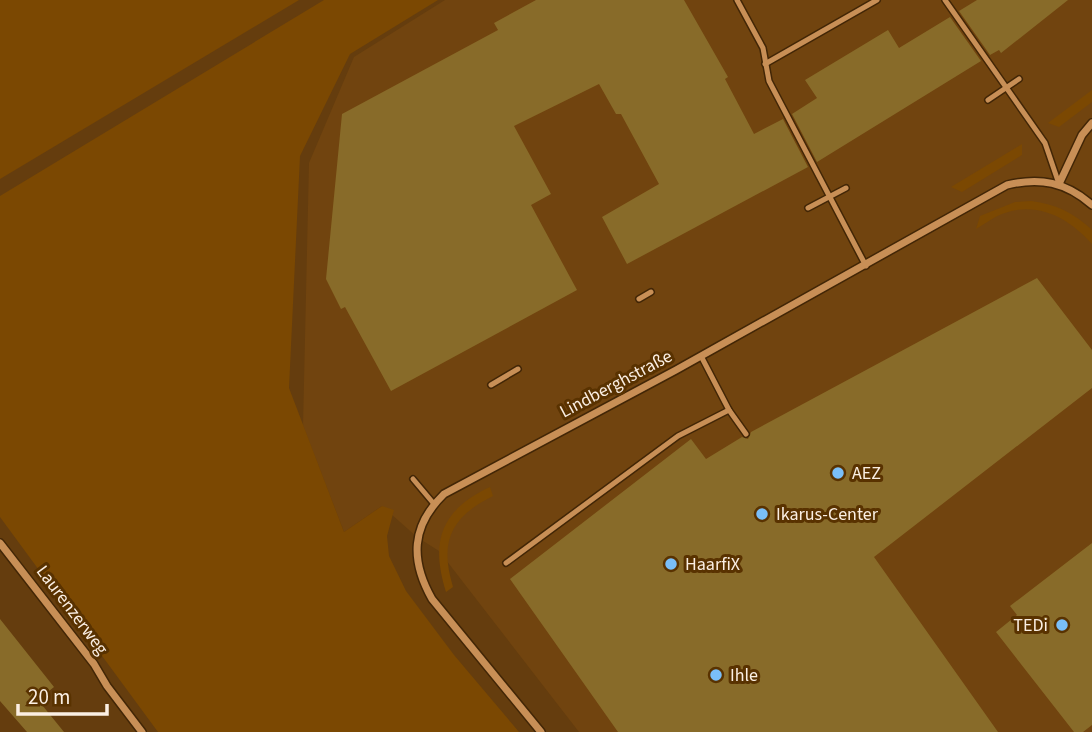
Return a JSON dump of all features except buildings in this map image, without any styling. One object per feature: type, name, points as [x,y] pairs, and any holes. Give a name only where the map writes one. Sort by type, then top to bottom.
[{"type":"street","points":[[1092,122],[1082,135],[1059,184],[1080,194],[1092,205]]},
{"type":"street","name":"Lindberghstraße","points":[[541,732],[432,599],[422,582],[417,560],[417,537],[434,503],[444,494],[701,356],[1007,185],[1041,180],[1059,184]]},
{"type":"street","name":"Laurenzerweg","points":[[0,543],[94,664],[142,732]]},
{"type":"lane","points":[[737,0],[763,48],[769,81],[866,265]]},
{"type":"lane","points":[[765,64],[877,0]]},
{"type":"lane","points":[[945,0],[1045,143],[1059,184]]},
{"type":"lane","points":[[988,100],[1020,79]]},
{"type":"lane","points":[[808,208],[846,188]]},
{"type":"lane","points":[[639,299],[651,292]]},
{"type":"lane","points":[[701,356],[729,410],[746,434]]},
{"type":"lane","points":[[491,385],[518,369]]},
{"type":"lane","points":[[506,563],[678,436],[729,410]]},
{"type":"lane","points":[[413,479],[434,503]]},
{"type":"shaded area","points":[[0,0],[299,0],[0,179]]},
{"type":"shaded area","points":[[324,0],[438,0],[350,54],[300,156],[289,388],[344,532],[382,506],[394,510],[387,536],[389,556],[406,591],[454,655],[519,732],[158,732],[0,517],[0,196]]},
{"type":"shaded area","points":[[445,0],[1092,0],[1092,732],[579,732],[439,551],[417,537],[382,506],[344,532],[303,426],[309,163],[354,57]]},
{"type":"shaded area","points":[[1092,90],[1092,102],[1059,127],[1048,123]]},
{"type":"shaded area","points":[[1022,144],[1022,155],[962,192],[951,187]]},
{"type":"shaded area","points":[[1031,201],[1057,207],[1078,219],[1092,230],[1092,244],[1064,220],[1030,209],[1001,214],[976,229],[980,216],[1015,202]]},
{"type":"shaded area","points":[[490,487],[493,496],[467,513],[452,532],[447,556],[453,587],[446,592],[439,557],[444,529],[460,506]]},
{"type":"place","name":"AEZ","points":[[838,473]]},
{"type":"place","name":"Ikarus-Center","points":[[762,514]]},
{"type":"place","name":"HaarfiX","points":[[671,564]]},
{"type":"place","name":"TEDi","points":[[1062,625]]},
{"type":"place","name":"Ihle","points":[[716,675]]}]
